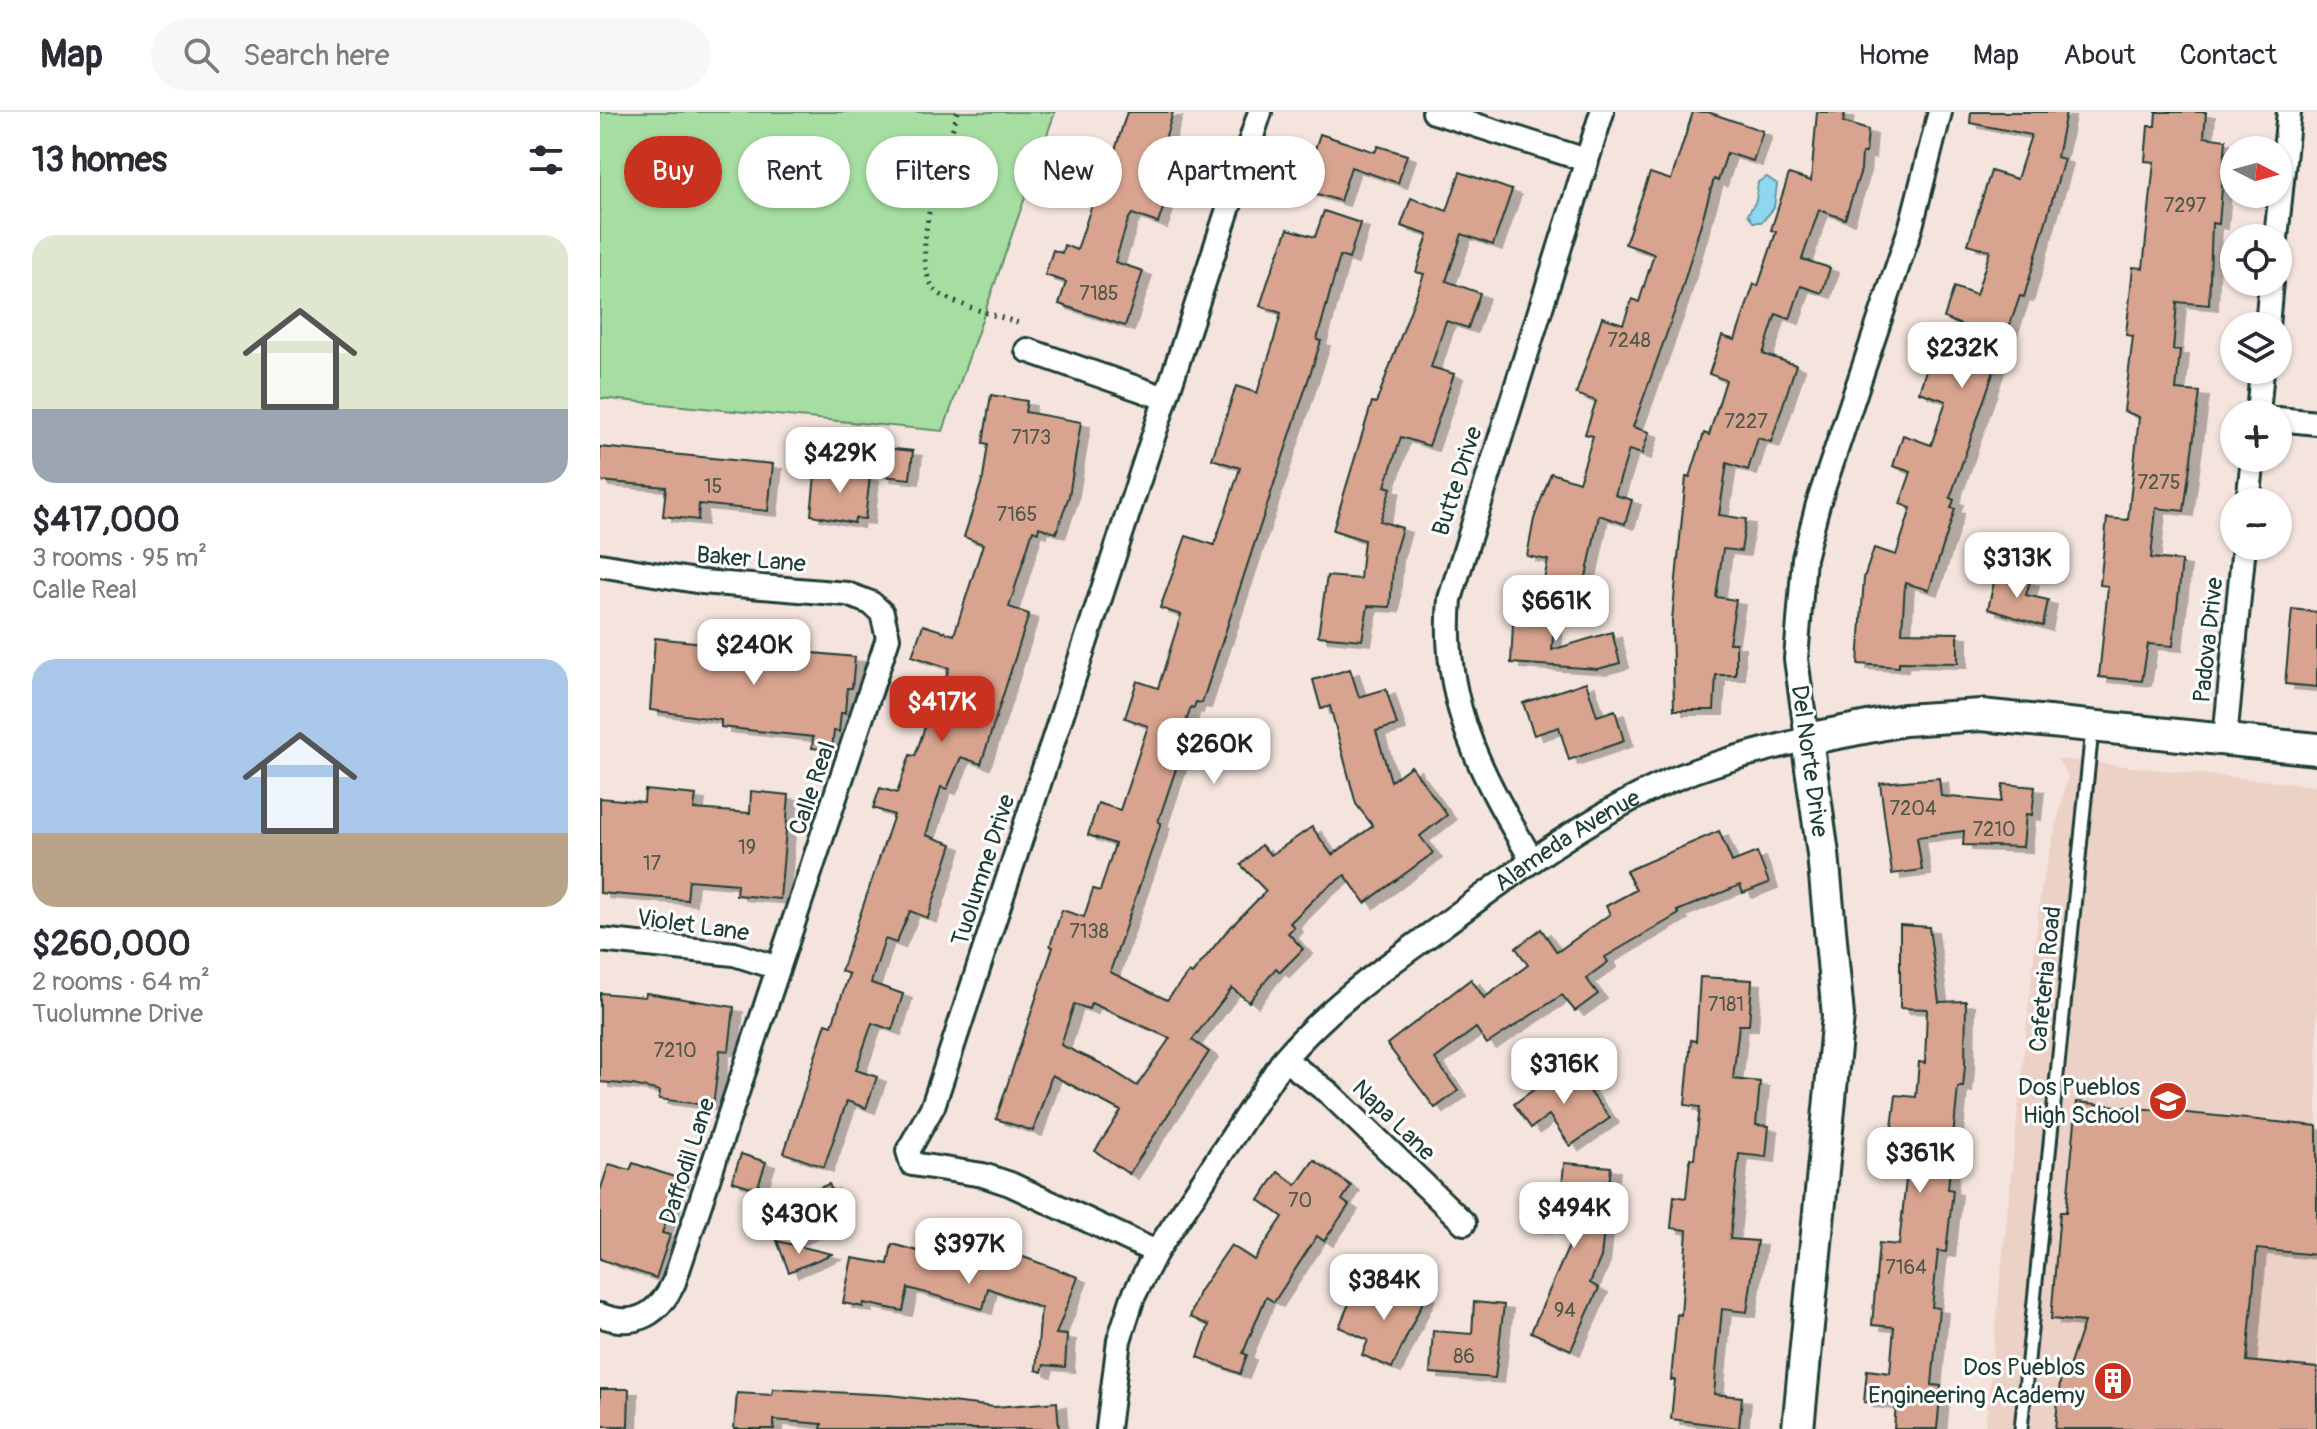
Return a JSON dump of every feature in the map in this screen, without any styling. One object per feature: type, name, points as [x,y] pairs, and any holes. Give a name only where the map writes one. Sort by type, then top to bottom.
[{"type":"street","name":"Tuolumne Drive","points":[[1156,1252],[1010,1184],[960,1171],[920,1168],[908,1159],[908,1151],[937,1094],[1260,112]]},
{"type":"street","points":[[1434,112],[1586,160]]},
{"type":"street","name":"Butte Drive","points":[[1532,860],[1468,740],[1452,687],[1447,630],[1458,563],[1602,112]]},
{"type":"street","name":"Del Norte Drive","points":[[1798,1429],[1838,1016],[1823,854],[1796,659],[1804,558],[1818,504],[1911,226],[1940,112]]},
{"type":"street","points":[[2277,224],[2289,112]]},
{"type":"street","points":[[1027,350],[1165,398]]},
{"type":"street","points":[[2292,420],[2317,423]]},
{"type":"street","name":"Padova Drive","points":[[2225,739],[2243,560]]},
{"type":"street","name":"Baker Lane","points":[[600,565],[702,582],[847,594],[871,603],[887,623]]},
{"type":"street","name":"Calle Real","points":[[778,968],[885,654],[887,623]]},
{"type":"street","name":"Alameda Avenue","points":[[1108,1429],[1119,1340],[1133,1297],[1156,1252],[1284,1059],[1342,999],[1532,860],[1611,809],[1669,781],[1743,755],[1807,739],[1940,716],[1981,715],[2317,749]]},
{"type":"street","name":"Violet Lane","points":[[600,940],[734,954],[778,968]]},
{"type":"street","name":"Daffodil Lane","points":[[600,1315],[626,1321],[641,1320],[656,1311],[667,1297],[778,968]]},
{"type":"street","name":"Napa Lane","points":[[1284,1059],[1329,1093],[1464,1223]]},
{"type":"lane","name":"Cafeteria Road","points":[[2021,1429],[2092,725]]},
{"type":"path","points":[[958,112],[934,189],[926,242],[926,270],[935,290],[949,300],[1022,324]]},
{"type":"shaded area","name":"Dos Pueblos High School","points":[[2057,759],[2317,786],[2317,1429],[1985,1429],[2041,888],[2068,776]]},
{"type":"green space","points":[[600,112],[1055,112],[1047,136],[1014,136],[1014,208],[1021,208],[943,431],[600,398]]},
{"type":"water","points":[[1767,177],[1777,184],[1774,208],[1762,222],[1753,222],[1748,214],[1756,201],[1758,182]]},
{"type":"building","points":[[1127,112],[1173,112],[1166,136],[1138,136],[1138,208],[1163,208],[1158,223],[1132,214],[1128,220],[1115,262],[1143,271],[1125,326],[1059,304],[1066,282],[1045,275],[1053,250],[1062,253],[1064,245],[1077,250],[1091,208],[1122,208],[1122,136],[1119,136]]},
{"type":"building","points":[[1693,112],[1708,112],[1763,131],[1753,161],[1727,153],[1718,181],[1714,179],[1679,299],[1633,427],[1649,432],[1642,454],[1629,450],[1615,495],[1632,500],[1625,524],[1599,515],[1586,577],[1590,578],[1586,600],[1542,590],[1548,560],[1527,556],[1534,519],[1551,473],[1579,482],[1593,436],[1585,434],[1596,401],[1576,394],[1602,317],[1623,324],[1632,299],[1639,302],[1654,254],[1625,244],[1650,173],[1671,180]]},
{"type":"building","points":[[1817,112],[1845,112],[1843,122],[1868,130],[1866,153],[1862,153],[1861,170],[1845,219],[1819,210],[1802,259],[1830,268],[1822,293],[1801,286],[1790,319],[1776,314],[1763,354],[1796,365],[1771,442],[1758,438],[1748,470],[1727,463],[1719,515],[1746,519],[1741,551],[1723,549],[1716,597],[1736,600],[1729,643],[1736,643],[1736,675],[1716,675],[1714,710],[1674,710],[1672,620],[1686,477],[1690,477],[1704,433],[1709,435],[1726,380],[1709,374],[1722,336],[1735,340],[1754,284],[1758,286],[1776,232],[1771,230],[1789,174],[1811,181]]},
{"type":"building","points":[[1971,112],[2066,112],[2057,157],[2064,159],[2024,297],[2020,296],[1950,498],[1954,500],[1951,508],[1955,509],[1929,590],[1905,583],[1902,632],[1958,633],[1958,663],[1899,662],[1899,667],[1858,664],[1864,578],[1874,548],[1896,555],[1911,508],[1900,504],[1911,472],[1893,466],[1903,435],[1931,445],[1946,401],[1919,392],[1929,361],[1951,368],[1964,326],[1944,318],[1954,287],[1976,295],[1990,251],[1968,244],[1991,171],[2017,179],[2031,135],[1970,123]]},
{"type":"building","points":[[2156,112],[2206,112],[2204,137],[2220,139],[2220,208],[2219,224],[2212,223],[2209,305],[2177,302],[2173,350],[2180,350],[2176,390],[2200,392],[2184,511],[2156,508],[2151,558],[2182,561],[2173,646],[2148,644],[2142,681],[2099,677],[2108,586],[2100,585],[2107,518],[2128,520],[2139,417],[2124,411],[2133,336],[2126,335],[2133,267],[2143,268],[2154,162],[2145,161],[2148,126],[2155,126]]},
{"type":"building","points":[[1320,134],[1375,152],[1378,146],[1407,155],[1398,183],[1351,167],[1340,201],[1325,196],[1325,136]]},
{"type":"building","points":[[1460,172],[1512,190],[1493,245],[1462,234],[1446,281],[1480,293],[1468,328],[1446,321],[1431,367],[1454,374],[1429,446],[1401,437],[1385,486],[1391,488],[1380,521],[1402,528],[1394,555],[1390,607],[1368,606],[1362,640],[1318,636],[1327,576],[1360,579],[1364,540],[1333,530],[1372,402],[1376,403],[1424,274],[1416,272],[1428,235],[1401,226],[1411,198],[1447,211]]},
{"type":"building","points":[[1324,211],[1360,223],[1349,259],[1340,256],[1317,340],[1321,341],[1202,703],[1196,702],[1194,708],[1191,707],[1177,749],[1182,751],[1158,822],[1161,823],[1110,972],[1167,1000],[1189,972],[1192,974],[1226,932],[1266,891],[1241,865],[1261,845],[1271,855],[1312,827],[1332,855],[1373,826],[1356,804],[1330,706],[1321,709],[1313,680],[1350,669],[1359,697],[1386,689],[1397,725],[1376,731],[1391,781],[1411,766],[1447,815],[1420,836],[1433,853],[1365,903],[1345,875],[1322,891],[1290,923],[1294,927],[1288,933],[1303,949],[1280,972],[1276,968],[1249,1002],[1232,988],[1192,1040],[1209,1052],[1129,1174],[1095,1151],[1121,1111],[1052,1075],[1033,1131],[996,1119],[1053,947],[1050,946],[1062,910],[1084,917],[1093,889],[1100,891],[1115,844],[1088,835],[1098,803],[1120,810],[1148,726],[1125,718],[1137,681],[1158,688],[1181,615],[1160,608],[1186,536],[1214,545],[1240,468],[1212,459],[1236,386],[1257,393],[1272,347],[1281,313],[1260,306],[1270,275],[1288,229],[1315,237]],"holes":[[[1091,1003],[1170,1038],[1137,1086],[1102,1064],[1061,1045],[1074,1004],[1089,1009]]]},
{"type":"building","points":[[991,395],[1027,401],[1025,412],[1081,422],[1069,496],[1056,533],[1039,527],[1038,532],[1033,530],[1009,607],[1029,614],[981,764],[961,757],[947,789],[941,787],[926,835],[952,844],[928,918],[910,911],[896,943],[885,939],[871,983],[903,994],[892,1030],[872,1023],[856,1070],[877,1077],[866,1108],[847,1101],[824,1167],[784,1153],[826,1023],[832,1025],[849,974],[841,971],[894,815],[873,808],[880,788],[897,793],[910,755],[915,756],[928,718],[932,719],[949,668],[912,656],[923,625],[954,635],[983,544],[964,537],[983,478],[988,444],[983,443]]},
{"type":"building","points":[[600,447],[773,464],[768,511],[699,504],[698,520],[663,516],[666,487],[600,481]]},
{"type":"building","points":[[885,448],[913,451],[910,479],[882,476]]},
{"type":"building","points":[[816,465],[837,467],[837,472],[870,476],[865,519],[855,518],[854,523],[811,515]]},
{"type":"building","points":[[1996,573],[2030,581],[2026,595],[2048,600],[2043,626],[1988,609]]},
{"type":"building","points":[[1514,605],[1555,608],[1552,650],[1612,632],[1620,663],[1598,669],[1511,663]]},
{"type":"building","points":[[2292,609],[2317,612],[2317,687],[2285,684]]},
{"type":"building","points":[[655,638],[774,650],[775,639],[804,641],[803,652],[855,657],[852,688],[847,688],[845,713],[841,713],[839,732],[834,731],[832,750],[812,748],[813,737],[721,727],[721,720],[650,710]]},
{"type":"building","points":[[1586,682],[1597,716],[1615,710],[1624,741],[1569,760],[1559,727],[1534,735],[1523,703]]},
{"type":"building","points":[[1939,778],[1941,796],[2001,802],[2003,784],[2035,787],[2032,815],[2026,814],[2023,847],[1963,845],[1964,831],[1917,837],[1922,870],[1892,874],[1880,783]]},
{"type":"building","points":[[645,790],[696,795],[694,809],[750,813],[751,791],[789,795],[780,899],[736,895],[737,884],[689,880],[687,900],[600,893],[600,798],[644,802]]},
{"type":"building","points":[[1719,831],[1732,862],[1757,852],[1769,883],[1743,893],[1740,885],[1677,911],[1679,914],[1605,957],[1608,962],[1586,978],[1598,994],[1575,1011],[1562,995],[1487,1044],[1476,1028],[1435,1059],[1458,1091],[1435,1108],[1387,1044],[1471,979],[1484,998],[1528,965],[1516,948],[1541,929],[1557,952],[1610,914],[1606,906],[1636,890],[1626,871]]},
{"type":"building","points":[[1900,925],[1929,927],[1939,1002],[1966,1001],[1963,1087],[1958,1087],[1948,1189],[1953,1190],[1946,1252],[1938,1251],[1932,1307],[1939,1308],[1932,1385],[1941,1386],[1937,1429],[1894,1429],[1896,1405],[1864,1402],[1867,1370],[1890,1373],[1894,1327],[1872,1325],[1879,1243],[1899,1245],[1907,1170],[1887,1168],[1896,1095],[1916,1097],[1919,1062],[1925,1063],[1927,1009],[1900,1008]]},
{"type":"building","points":[[1700,977],[1752,980],[1749,1025],[1739,1025],[1733,1079],[1760,1082],[1756,1125],[1769,1126],[1766,1157],[1739,1154],[1730,1239],[1757,1241],[1747,1312],[1722,1309],[1714,1394],[1742,1397],[1739,1428],[1671,1419],[1675,1380],[1671,1380],[1677,1314],[1681,1315],[1687,1230],[1671,1228],[1674,1196],[1686,1198],[1690,1158],[1694,1159],[1700,1107],[1685,1105],[1691,1040],[1696,1041]]},
{"type":"building","points":[[600,993],[645,997],[646,993],[734,1007],[729,1051],[720,1050],[713,1106],[659,1099],[660,1091],[600,1082]]},
{"type":"building","points":[[1569,1064],[1610,1118],[1570,1146],[1549,1115],[1531,1128],[1514,1104]]},
{"type":"building","points":[[2077,1102],[2317,1126],[2317,1255],[2257,1249],[2247,1361],[2317,1368],[2317,1429],[2055,1429],[2061,1373],[2068,1370],[2084,1322],[2051,1319],[2060,1212],[2066,1212]]},
{"type":"building","points":[[741,1154],[766,1162],[757,1189],[732,1181]]},
{"type":"building","points":[[1314,1160],[1351,1186],[1342,1200],[1349,1205],[1324,1241],[1317,1236],[1274,1302],[1266,1297],[1243,1353],[1247,1355],[1240,1374],[1198,1357],[1209,1325],[1190,1317],[1199,1292],[1231,1245],[1254,1260],[1283,1217],[1259,1200],[1278,1172],[1296,1185]]},
{"type":"building","points":[[633,1163],[680,1179],[662,1233],[670,1235],[656,1278],[600,1259],[600,1191],[609,1164],[630,1170]]},
{"type":"building","points":[[1564,1163],[1611,1167],[1601,1257],[1590,1283],[1599,1288],[1571,1350],[1531,1332],[1576,1230],[1532,1227],[1534,1198],[1561,1200]]},
{"type":"building","points":[[829,1184],[844,1219],[792,1241],[777,1205]]},
{"type":"building","points":[[976,1239],[1008,1246],[1007,1251],[1078,1277],[1056,1334],[1067,1335],[1065,1367],[1044,1365],[1042,1372],[1036,1370],[1041,1308],[988,1288],[983,1309],[908,1288],[903,1311],[864,1303],[863,1307],[843,1303],[852,1258],[888,1264],[892,1244],[969,1265]]},
{"type":"building","points":[[777,1241],[832,1254],[789,1272]]},
{"type":"building","points":[[1395,1281],[1426,1295],[1392,1368],[1362,1355],[1368,1340],[1339,1327],[1354,1292],[1384,1306]]},
{"type":"building","points":[[1474,1302],[1504,1305],[1495,1378],[1430,1373],[1433,1331],[1472,1334]]},
{"type":"building","points":[[600,1389],[629,1389],[628,1426],[600,1426]]},
{"type":"building","points":[[773,1389],[889,1395],[995,1407],[1057,1402],[1059,1429],[821,1429],[822,1424],[774,1420],[774,1429],[734,1429],[737,1393],[772,1395]]},
{"type":"place","name":"Dos Pueblos High School","points":[[2168,1101]]},
{"type":"place","name":"Dos Pueblos Engineering Academy","points":[[2113,1381]]}]
